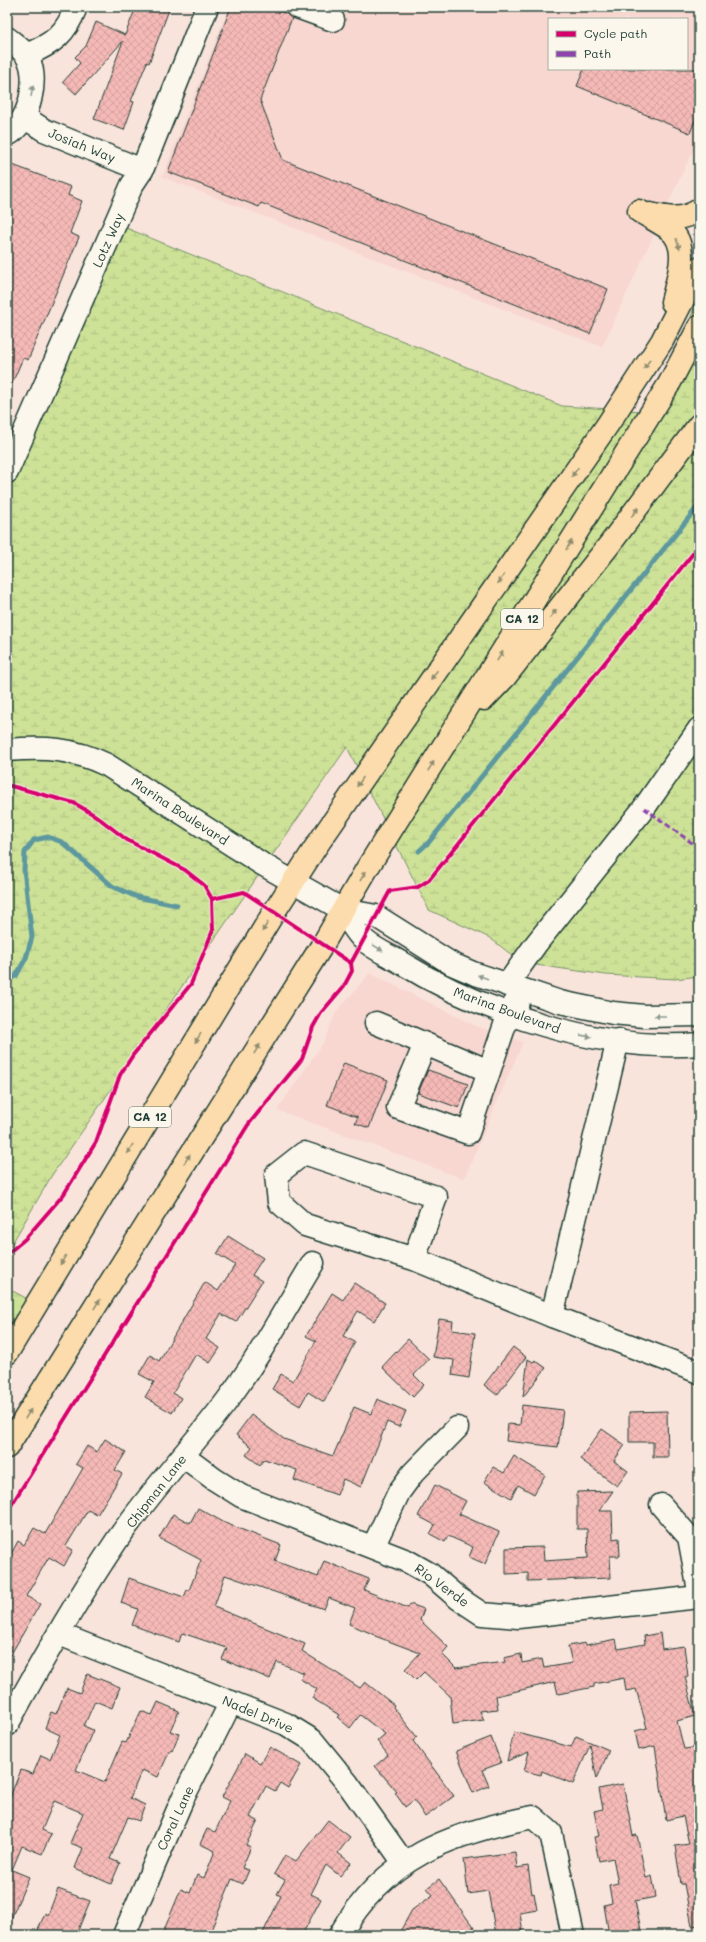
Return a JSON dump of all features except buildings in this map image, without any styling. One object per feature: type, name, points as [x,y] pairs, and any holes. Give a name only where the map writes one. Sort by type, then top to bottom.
[{"type":"highway","points":[[662,341],[681,263],[681,249],[676,237],[670,230],[639,211],[673,219],[688,217],[699,210]]},
{"type":"highway","name":"CA 12","points":[[7,1353],[294,882],[384,746],[608,424],[662,341],[699,268]]},
{"type":"highway","name":"CA 12","points":[[7,1447],[343,910],[669,384],[699,327]]},
{"type":"highway","points":[[455,728],[505,677],[641,504],[699,425]]},
{"type":"street","points":[[26,55],[48,46],[63,32],[72,20],[76,7]]},
{"type":"street","name":"Lotz Way","points":[[7,472],[132,185],[142,170],[207,7]]},
{"type":"street","points":[[297,7],[333,20]]},
{"type":"street","points":[[7,38],[26,55],[34,74],[32,93],[24,117],[14,132],[7,135]]},
{"type":"street","name":"Josiah Way","points":[[24,117],[44,130],[142,170]]},
{"type":"street","points":[[506,985],[536,944],[644,808],[699,729]]},
{"type":"street","name":"Marina Boulevard","points":[[7,750],[38,747],[61,749],[87,755],[107,765],[262,864],[343,910],[376,916],[452,964],[506,985],[560,1002],[613,1013],[644,1016],[699,1015]]},
{"type":"street","name":"Marina Boulevard","points":[[343,910],[363,939],[426,978],[473,1000],[571,1034],[640,1043],[699,1044]]},
{"type":"street","points":[[425,1044],[398,1108],[468,1133],[509,1013],[515,1003],[524,1001],[544,1004],[560,1002]]},
{"type":"street","points":[[376,1023],[489,1070]]},
{"type":"street","points":[[552,1316],[618,1040]]},
{"type":"street","points":[[414,1259],[436,1197],[304,1154],[276,1175],[279,1202],[305,1225],[414,1259],[552,1316],[699,1372]]},
{"type":"street","name":"Chipman Lane","points":[[7,1725],[59,1634],[125,1530],[231,1394],[313,1263]]},
{"type":"street","points":[[373,1547],[399,1492],[413,1473],[457,1428]]},
{"type":"street","name":"Rio Verde","points":[[184,1456],[214,1479],[241,1496],[407,1561],[430,1574],[458,1598],[482,1614],[518,1617],[699,1597]]},
{"type":"street","points":[[661,1505],[689,1538],[699,1591]]},
{"type":"street","name":"Nadel Drive","points":[[59,1634],[286,1724],[312,1740],[348,1784],[404,1863]]},
{"type":"street","name":"Coral Lane","points":[[124,1935],[183,1798],[231,1702]]},
{"type":"street","points":[[340,1935],[371,1893],[404,1863],[429,1848],[455,1836],[492,1825],[533,1817],[551,1833],[573,1935]]},
{"type":"shaded area","points":[[229,7],[699,7],[699,140],[602,347],[162,177]]},
{"type":"shaded area","points":[[370,973],[476,1026],[523,1042],[464,1179],[277,1110],[323,1043],[336,1012]]},
{"type":"green space","points":[[109,221],[562,406],[659,412],[699,293],[699,976],[675,979],[606,975],[522,963],[490,938],[429,910],[347,747],[52,1175],[7,1252],[7,451]]},
{"type":"green space","points":[[7,1288],[37,1304],[7,1353]]},
{"type":"waterway","points":[[419,851],[429,842],[699,505]]},
{"type":"waterway","points":[[7,980],[16,976],[26,958],[32,937],[24,870],[25,852],[34,840],[48,837],[62,842],[112,886],[137,897],[177,905]]},
{"type":"marked path","points":[[644,808],[699,848]]},
{"type":"cycle path","points":[[7,1512],[248,1125],[302,1059],[313,1027],[321,1013],[344,986],[352,971],[351,963],[390,891],[418,887],[429,880],[699,546]]},
{"type":"cycle path","points":[[7,785],[74,803],[96,816],[127,840],[185,870],[204,885],[212,899],[244,892],[351,963]]},
{"type":"cycle path","points":[[7,1254],[25,1239],[64,1194],[96,1142],[120,1075],[133,1055],[191,984],[213,930],[212,899]]}]
